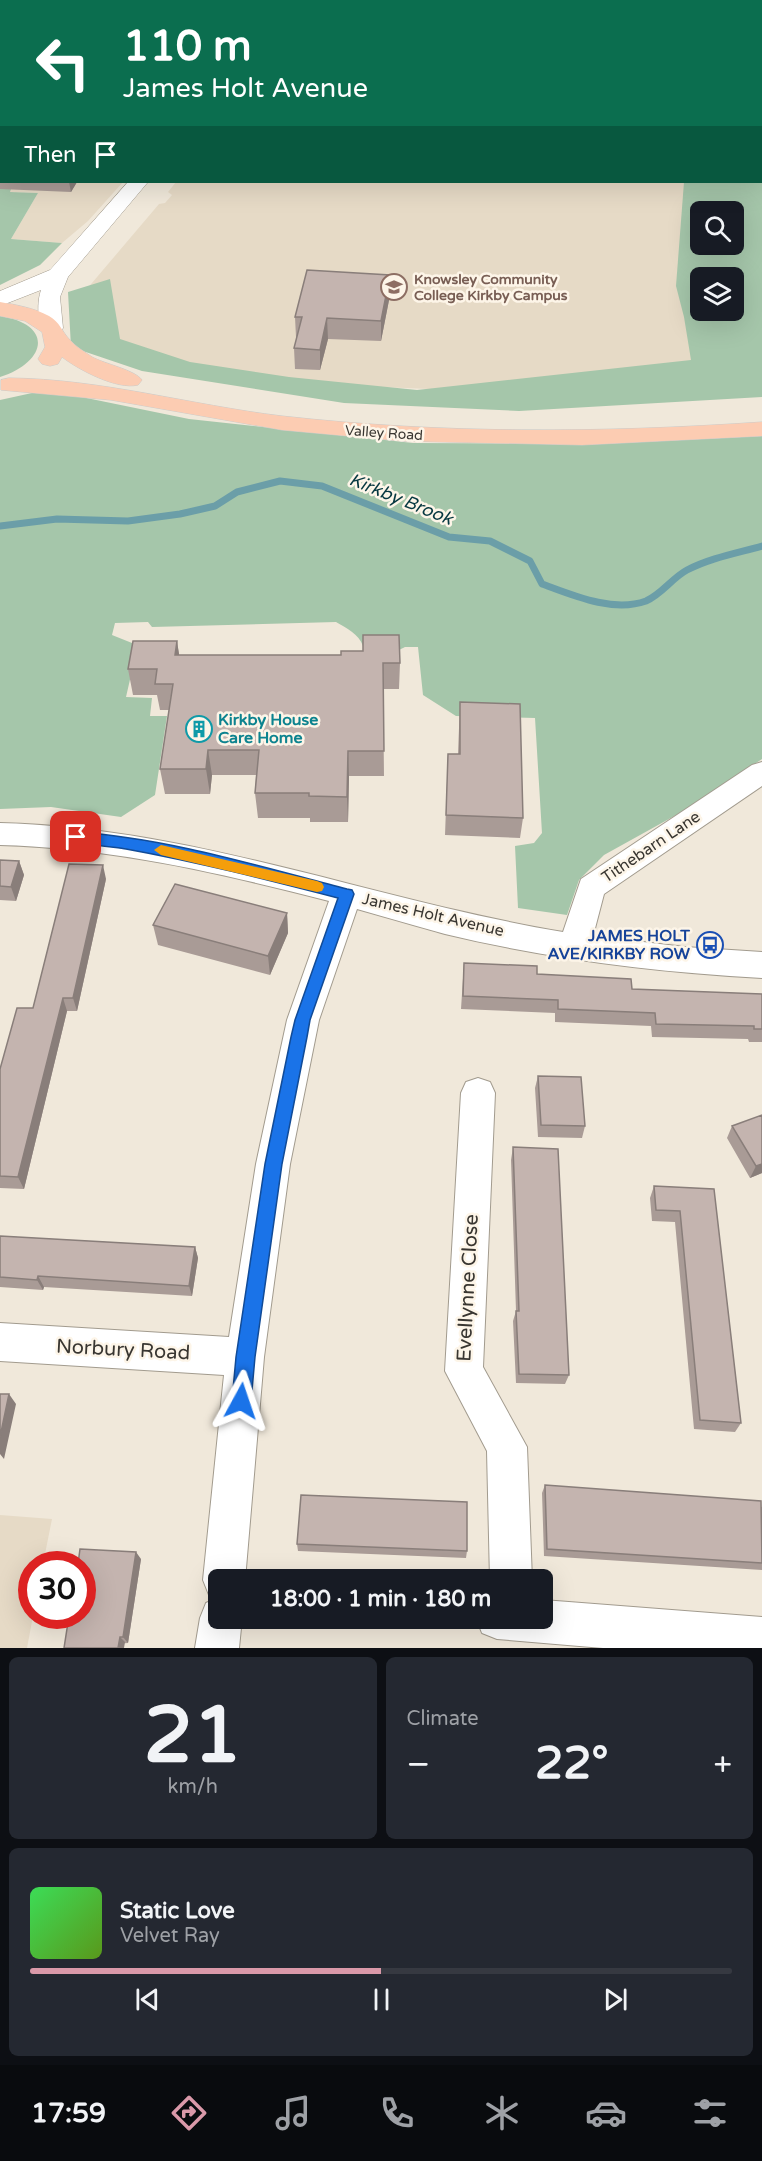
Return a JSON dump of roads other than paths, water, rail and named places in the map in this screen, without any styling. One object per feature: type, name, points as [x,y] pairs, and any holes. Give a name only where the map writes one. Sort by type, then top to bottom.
[{"type":"main road","name":"Valley Road","points":[[0,309],[17,310],[38,317],[76,359],[89,367],[133,381],[255,404],[340,414],[514,423],[638,422],[762,412]]},
{"type":"main road","points":[[4,386],[29,376],[45,365],[54,353],[54,334]]},
{"type":"main road","name":"Valley Road","points":[[4,386],[65,386],[263,421],[361,432],[436,437],[521,439],[679,436],[762,429]]},
{"type":"street","points":[[54,334],[50,297],[58,275],[137,183]]},
{"type":"street","points":[[0,299],[58,275]]},
{"type":"street","name":"Tithebarn Lane","points":[[575,945],[591,887],[762,772]]},
{"type":"street","name":"James Holt Avenue","points":[[0,834],[99,838],[197,857],[456,924],[575,945],[702,963],[762,965]]},
{"type":"street","points":[[225,1569],[245,1357],[273,1164],[303,1020],[347,894]]},
{"type":"street","name":"Evellynne Close","points":[[478,1093],[464,1371],[507,1447],[511,1569]]},
{"type":"street","name":"Norbury Road","points":[[0,1342],[245,1357]]},
{"type":"street","points":[[217,1648],[220,1629]]},
{"type":"street","points":[[553,1629],[587,1637],[762,1639]]},
{"type":"waterway","name":"Kirkby Brook","points":[[0,526],[57,519],[128,521],[180,514],[215,506],[237,492],[280,481],[322,486],[449,537],[490,541],[530,561],[542,584],[593,601],[620,605],[646,601],[682,573],[705,562],[762,546]]},
{"type":"place","name":"Knowsley Community College Kirkby Campus","points":[[394,287]]},
{"type":"place","name":"Kirkby House Care Home","points":[[199,729]]},
{"type":"place","name":"JAMES HOLT AVE/KIRKBY ROW","points":[[710,945]]}]
